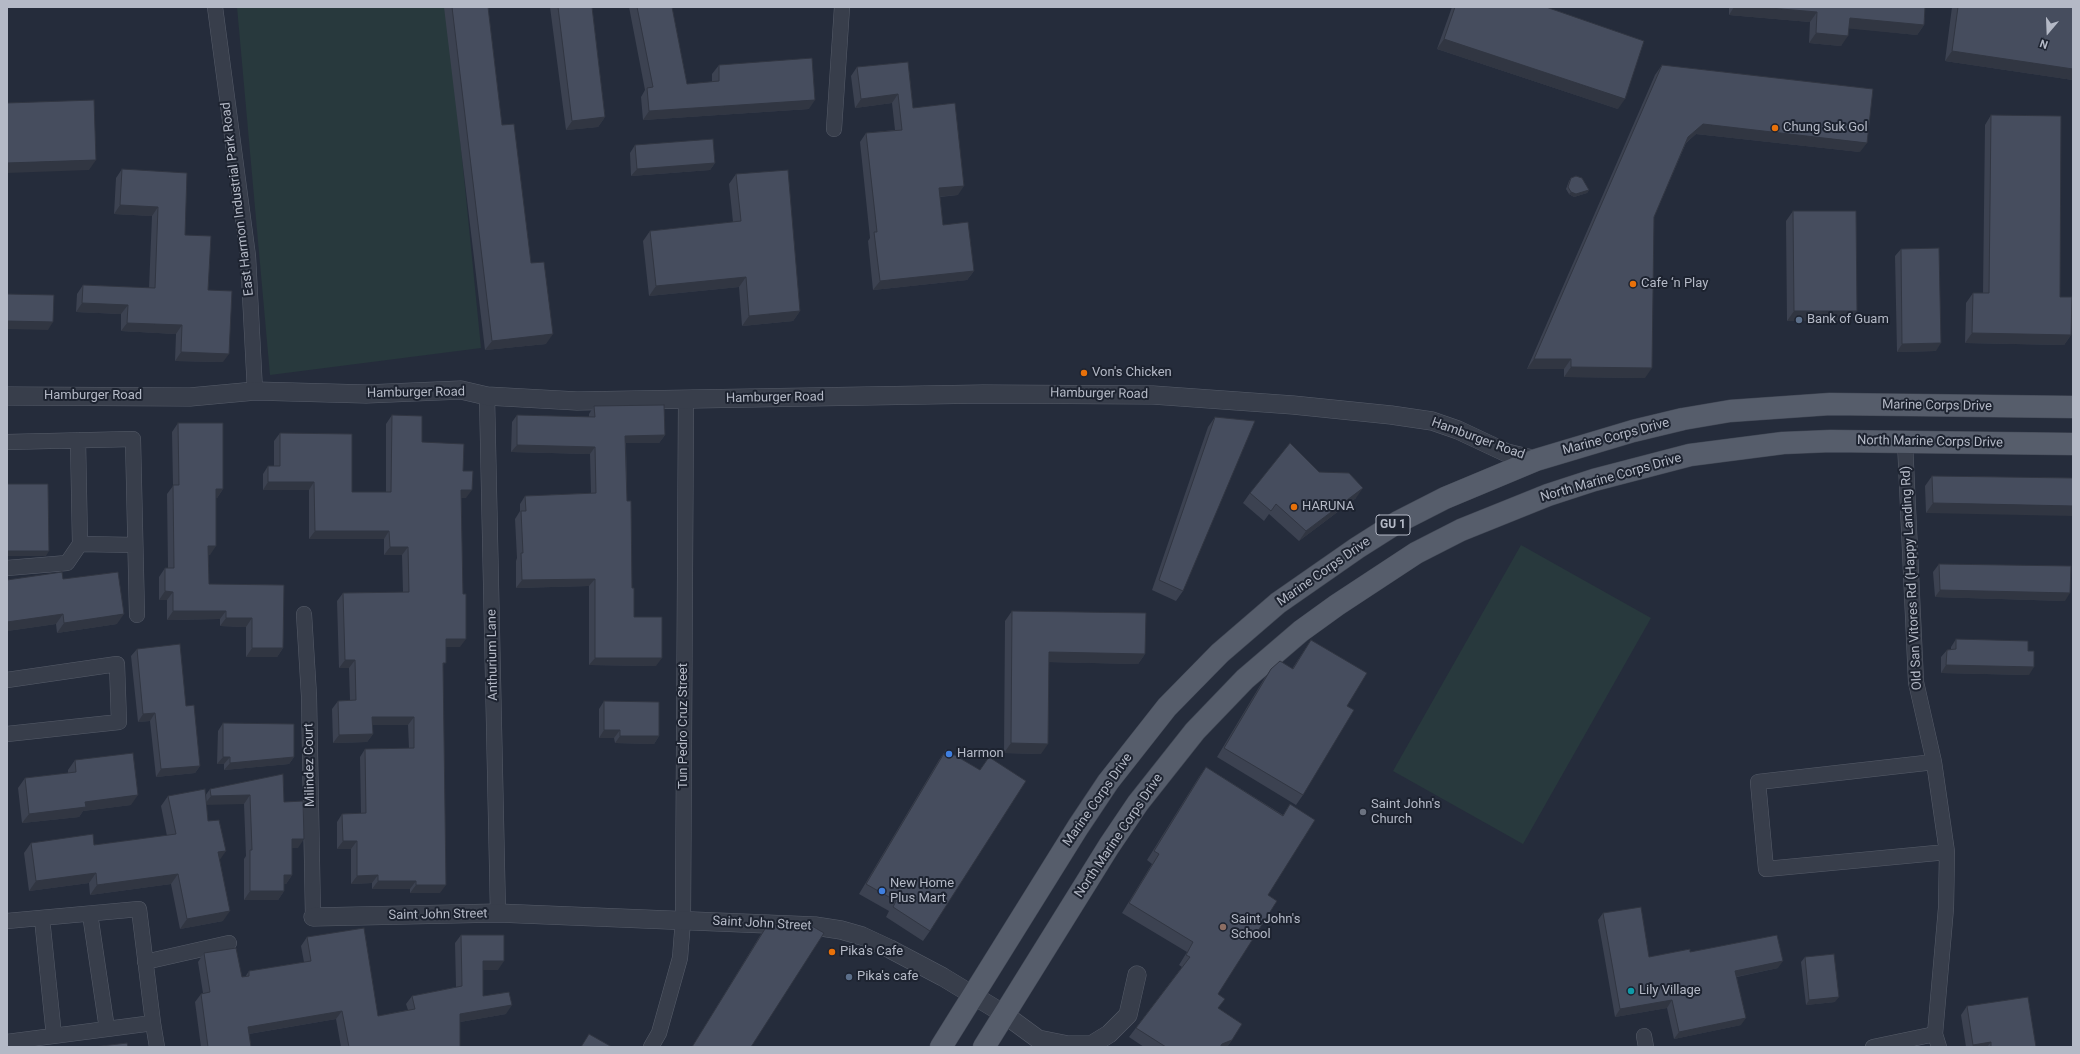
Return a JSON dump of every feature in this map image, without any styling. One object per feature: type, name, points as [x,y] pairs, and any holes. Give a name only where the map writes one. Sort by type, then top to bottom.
[{"type":"main road","name":"Marine Corps Drive","points":[[941,1047],[1108,782],[1168,707],[1220,653],[1291,593],[1356,548],[1392,526],[1445,498],[1536,460],[1633,431],[1683,419],[1730,412],[1830,404],[2073,407]]},
{"type":"main road","name":"North Marine Corps Drive","points":[[984,1047],[1138,803],[1195,731],[1264,662],[1301,631],[1377,578],[1416,553],[1461,530],[1548,495],[1642,466],[1690,455],[1784,443],[1831,441],[2073,444]]},
{"type":"street","name":"East Harmon Industrial Park Road","points":[[215,7],[248,256],[255,392]]},
{"type":"street","points":[[834,129],[842,7]]},
{"type":"street","name":"Hamburger Road","points":[[7,396],[190,397],[255,392],[366,394],[461,390],[487,396],[577,401],[1064,393],[1153,395],[1225,399],[1391,415],[1432,421],[1458,430],[1507,453],[1536,460]]},
{"type":"street","name":"Anthurium Lane","points":[[487,396],[498,913]]},
{"type":"street","name":"Tun Pedro Cruz Street","points":[[651,1047],[659,1033],[680,958],[683,920],[686,400]]},
{"type":"street","points":[[7,442],[133,439],[137,615]]},
{"type":"street","points":[[7,568],[67,563],[80,544],[78,440]]},
{"type":"street","name":"Old San Vitores Rd (Happy Landing Rd)","points":[[1905,442],[1916,682],[1934,762],[1947,852],[1946,908],[1937,1040]]},
{"type":"street","points":[[80,544],[135,545]]},
{"type":"street","name":"Milindez Court","points":[[304,614],[309,696],[313,917]]},
{"type":"street","points":[[7,680],[116,664],[119,722],[7,734]]},
{"type":"street","points":[[1934,762],[1758,782],[1766,869],[1947,852]]},
{"type":"street","points":[[7,921],[139,909],[157,1047]]},
{"type":"street","name":"Saint John Street","points":[[313,917],[498,913],[815,926],[841,930],[862,936],[890,948],[973,994],[1004,1014],[1038,1039],[1068,1045],[1091,1045],[1109,1034],[1128,1015],[1137,974]]},
{"type":"street","points":[[90,914],[107,1029]]},
{"type":"street","points":[[42,918],[48,1040]]},
{"type":"street","points":[[145,962],[229,943]]},
{"type":"street","points":[[7,1042],[48,1040],[107,1029],[153,1023]]},
{"type":"street","points":[[1873,1047],[1937,1040]]},
{"type":"shaded area","points":[[237,7],[447,7],[481,348],[270,375]]},
{"type":"shaded area","points":[[1521,545],[1651,618],[1523,844],[1393,771]]},
{"type":"building","points":[[452,7],[488,7],[502,125],[514,124],[531,263],[544,262],[553,334],[492,341]]},
{"type":"building","points":[[558,7],[592,7],[605,117],[572,121]]},
{"type":"building","points":[[637,7],[672,7],[687,84],[719,81],[719,65],[812,58],[815,100],[649,111],[647,88],[653,87]]},
{"type":"building","points":[[1455,7],[1546,7],[1644,41],[1625,99],[1444,39]]},
{"type":"building","points":[[1758,7],[1925,7],[1924,25],[1850,18],[1848,36],[1816,33],[1817,12]]},
{"type":"building","points":[[1958,7],[2073,7],[2073,69],[1952,51]]},
{"type":"building","points":[[908,62],[913,108],[955,103],[964,186],[939,188],[943,225],[968,222],[974,271],[880,281],[874,232],[877,232],[866,133],[902,130],[898,94],[861,99],[857,67]]},
{"type":"building","points":[[1662,65],[1873,89],[1867,143],[1703,124],[1688,137],[1654,217],[1652,368],[1571,367],[1571,359],[1534,359]]},
{"type":"building","points":[[94,100],[96,160],[7,163],[7,103]]},
{"type":"building","points":[[1991,115],[2061,116],[2060,297],[2072,297],[2071,335],[1972,333],[1973,293],[1989,293]]},
{"type":"building","points":[[713,139],[715,163],[637,169],[635,145]]},
{"type":"building","points":[[122,169],[187,173],[185,235],[211,236],[208,290],[232,291],[229,354],[181,352],[182,325],[127,323],[128,305],[82,303],[83,285],[155,288],[158,207],[120,205]]},
{"type":"building","points":[[788,170],[800,311],[749,316],[746,277],[656,286],[650,231],[741,221],[736,174]]},
{"type":"building","points":[[1576,176],[1582,178],[1589,190],[1576,194],[1571,192],[1568,187],[1571,178]]},
{"type":"building","points":[[1793,211],[1856,211],[1857,311],[1794,311]]},
{"type":"building","points":[[1939,248],[1941,343],[1902,344],[1901,249]]},
{"type":"building","points":[[7,294],[54,295],[53,322],[7,321]]},
{"type":"building","points":[[664,405],[665,435],[625,436],[627,501],[631,501],[632,588],[634,588],[634,617],[662,617],[662,658],[595,658],[595,579],[522,580],[521,553],[523,553],[521,511],[526,511],[525,496],[596,493],[595,447],[517,445],[517,415],[595,417],[594,406]]},
{"type":"building","points":[[392,415],[422,416],[422,442],[464,444],[463,471],[473,471],[472,490],[461,490],[463,594],[466,594],[466,639],[446,639],[446,663],[443,663],[446,885],[416,885],[416,881],[378,881],[378,875],[357,876],[357,841],[343,841],[342,814],[366,813],[365,749],[414,748],[414,717],[372,717],[373,734],[339,735],[338,701],[356,700],[355,660],[345,660],[343,593],[409,592],[408,547],[390,547],[389,531],[315,531],[314,482],[268,482],[268,466],[280,466],[280,433],[352,434],[352,492],[391,492]]},
{"type":"building","points":[[1215,417],[1255,421],[1183,591],[1159,580]]},
{"type":"building","points":[[178,423],[223,423],[223,489],[216,489],[216,546],[208,546],[209,584],[284,585],[283,648],[252,648],[252,618],[226,618],[226,611],[173,611],[173,592],[165,591],[165,568],[174,568],[173,485],[179,485]]},
{"type":"building","points":[[1290,443],[1319,472],[1349,473],[1363,488],[1306,531],[1276,504],[1271,511],[1250,493]]},
{"type":"building","points":[[1932,476],[2073,478],[2073,506],[1933,503]]},
{"type":"building","points":[[7,484],[48,484],[49,551],[7,551]]},
{"type":"building","points":[[1939,564],[2071,566],[2070,593],[1940,590]]},
{"type":"building","points":[[62,572],[63,579],[118,572],[124,614],[64,623],[63,614],[7,622],[7,580]]},
{"type":"building","points":[[1012,611],[1146,613],[1145,654],[1049,652],[1048,744],[1011,743]]},
{"type":"building","points":[[1956,639],[2028,641],[2028,651],[2034,651],[2034,667],[1946,665],[1947,650],[1956,649]]},
{"type":"building","points":[[1311,640],[1367,673],[1347,706],[1354,710],[1303,795],[1224,748],[1271,669],[1280,661],[1293,669]]},
{"type":"building","points":[[180,644],[186,706],[194,705],[200,766],[161,769],[155,713],[143,714],[137,649]]},
{"type":"building","points":[[604,701],[659,702],[659,736],[620,736],[620,730],[604,730]]},
{"type":"building","points":[[223,723],[294,724],[294,757],[230,763],[230,757],[223,757]]},
{"type":"building","points":[[946,750],[980,770],[989,757],[1026,781],[930,931],[893,907],[896,901],[866,884]]},
{"type":"building","points":[[133,753],[138,795],[85,802],[86,807],[29,814],[25,778],[76,772],[75,760]]},
{"type":"building","points":[[1206,767],[1283,816],[1290,804],[1315,820],[1268,895],[1277,901],[1218,994],[1225,999],[1218,1008],[1242,1024],[1232,1040],[1222,1044],[1220,1047],[1166,1047],[1136,1028],[1190,957],[1186,955],[1193,942],[1129,903],[1159,854],[1154,851]]},
{"type":"building","points":[[283,774],[284,802],[303,801],[304,839],[292,839],[292,875],[284,875],[284,891],[250,891],[250,850],[252,850],[250,795],[211,796],[210,789]]},
{"type":"building","points":[[205,789],[208,821],[219,820],[226,851],[218,852],[230,911],[187,919],[178,874],[97,885],[96,873],[36,881],[31,843],[93,834],[94,845],[176,834],[168,796]]},
{"type":"building","points":[[1641,907],[1649,957],[1690,949],[1690,952],[1777,935],[1783,961],[1735,971],[1746,1018],[1679,1032],[1672,1000],[1620,1009],[1603,913]]},
{"type":"building","points":[[768,924],[812,926],[824,933],[751,1047],[692,1047]]},
{"type":"building","points":[[364,928],[378,1016],[415,1009],[412,996],[462,986],[461,935],[504,935],[504,961],[483,961],[483,996],[509,992],[512,1005],[460,1014],[460,1047],[349,1047],[342,1011],[248,1027],[251,1047],[208,1047],[201,994],[210,992],[204,953],[236,948],[242,977],[249,976],[249,971],[311,961],[307,937]]},
{"type":"building","points":[[1834,954],[1839,997],[1809,1000],[1805,957]]},
{"type":"building","points":[[2028,997],[2036,1047],[1991,1047],[1991,1042],[1973,1045],[1967,1006]]},
{"type":"building","points":[[589,1034],[612,1047],[581,1047]]},
{"type":"building","points":[[127,1043],[128,1047],[93,1047]]},
{"type":"place","name":"Chung Suk Gol","points":[[1775,128]]},
{"type":"place","name":"Cafe ‘n Play","points":[[1633,284]]},
{"type":"place","name":"Bank of Guam","points":[[1799,320]]},
{"type":"place","name":"Von's Chicken","points":[[1084,373]]},
{"type":"place","name":"HARUNA","points":[[1294,507]]},
{"type":"place","name":"Harmon","points":[[949,754]]},
{"type":"place","name":"Saint John's Church","points":[[1363,812]]},
{"type":"place","name":"New Home Plus Mart","points":[[882,891]]},
{"type":"place","name":"Saint John's School","points":[[1223,927]]},
{"type":"place","name":"Pika's Cafe","points":[[832,952]]},
{"type":"place","name":"Pika's cafe","points":[[849,977]]},
{"type":"place","name":"Lily Village","points":[[1631,991]]}]
